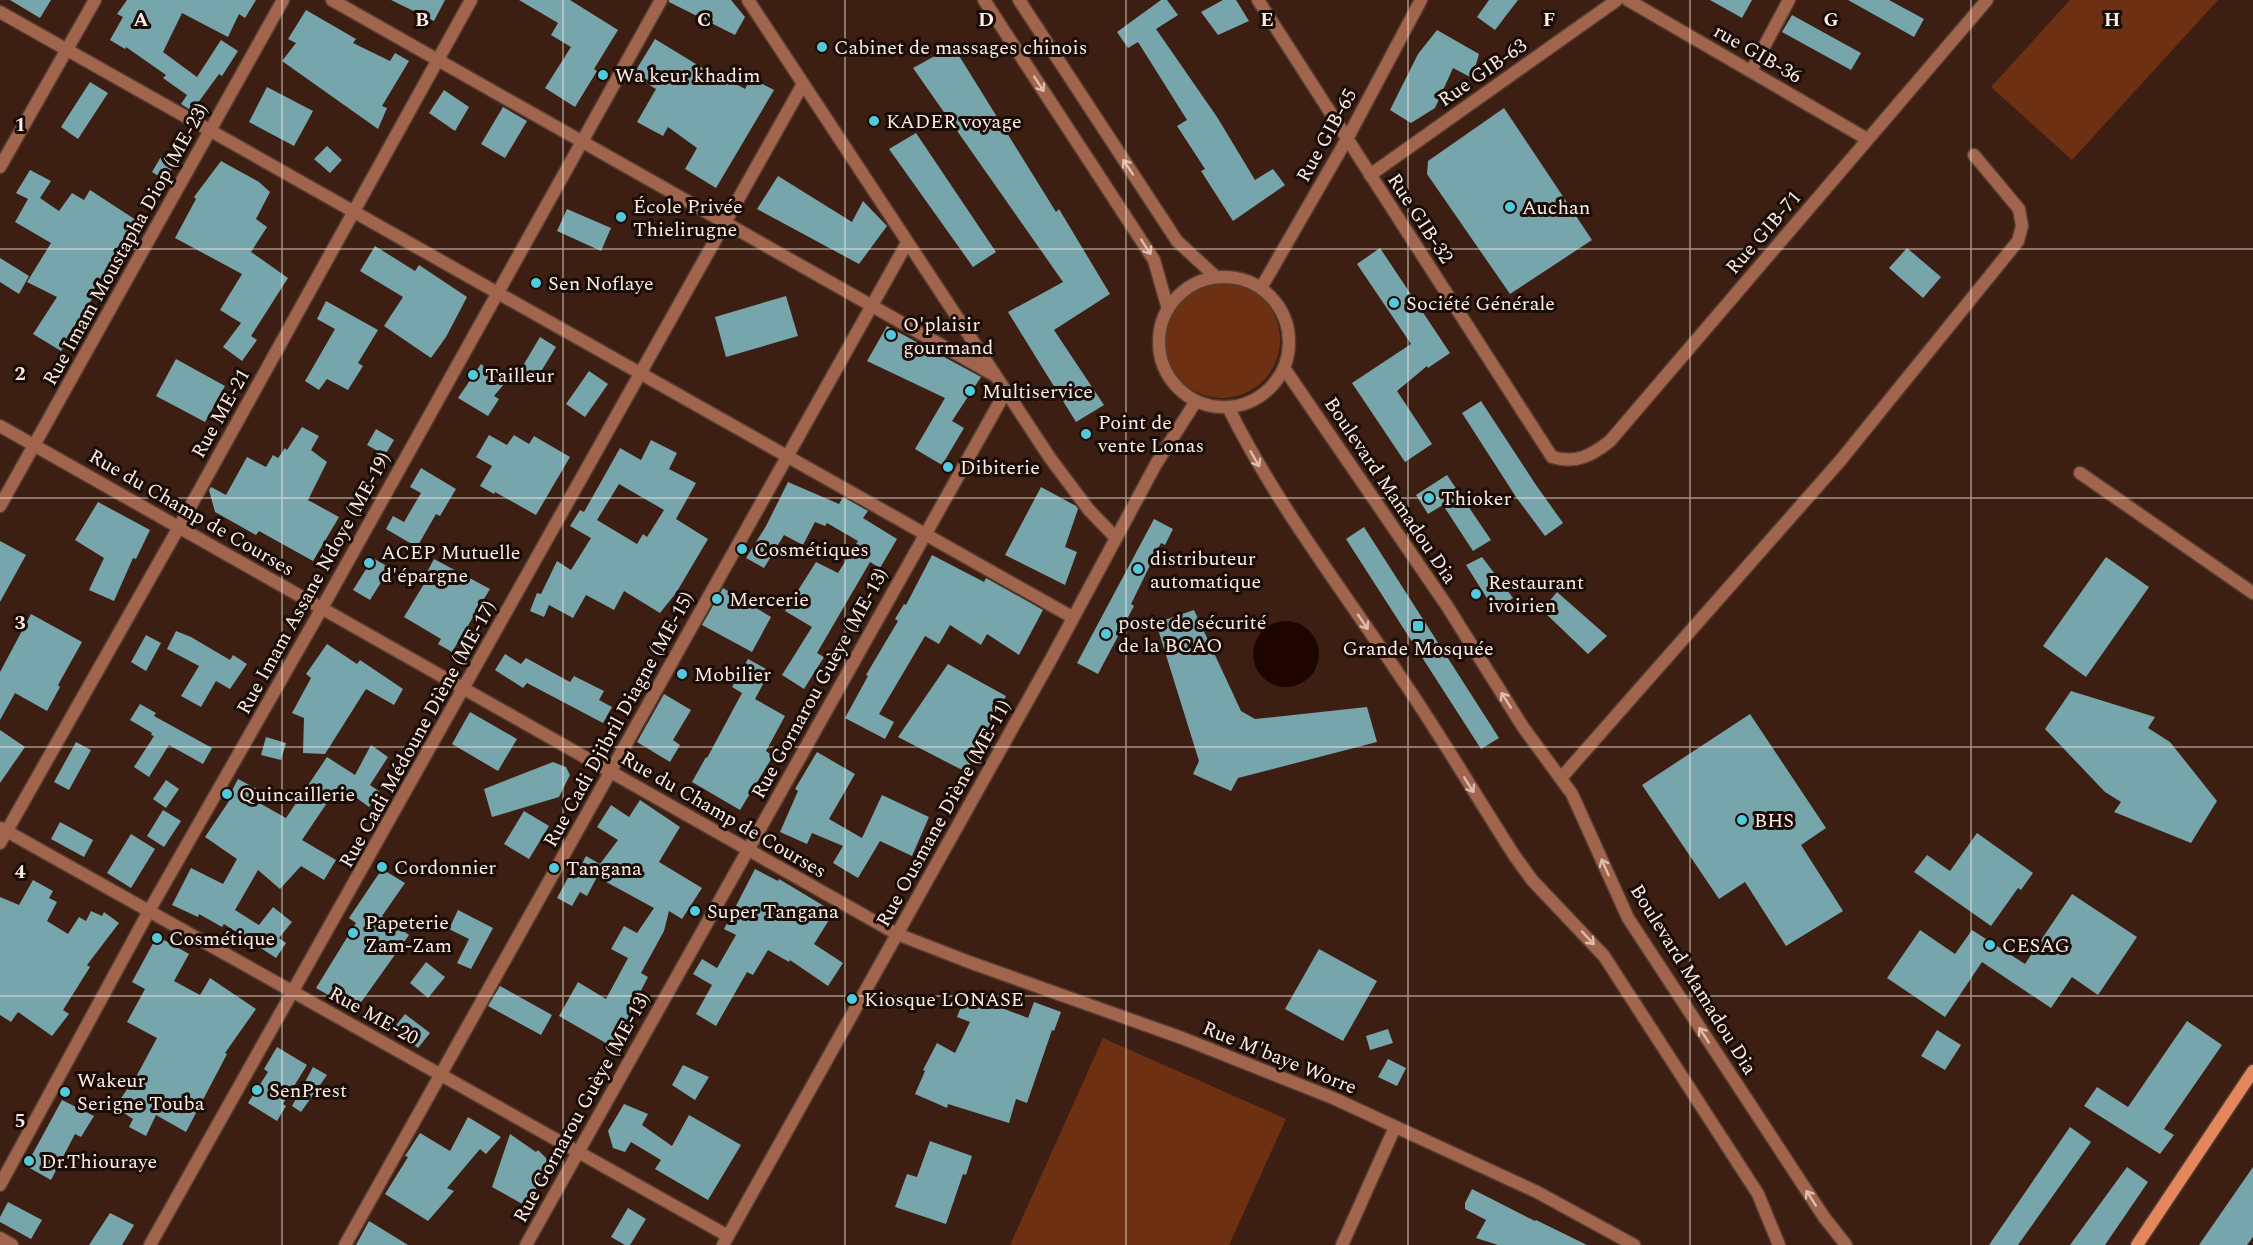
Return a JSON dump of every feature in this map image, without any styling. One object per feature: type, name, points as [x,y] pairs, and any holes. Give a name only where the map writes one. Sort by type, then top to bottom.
[{"type":"main road","points":[[2137,1245],[2253,1071]]},
{"type":"street","points":[[0,167],[95,0]]},
{"type":"street","name":"Rue Imam Moustapha Diop (ME-23)","points":[[0,506],[283,0]]},
{"type":"street","points":[[332,0],[994,375]]},
{"type":"street","name":"Rue ME-21","points":[[0,843],[3,829],[179,527],[471,0]]},
{"type":"street","name":"Rue Imam Assane Ndoye (ME-19)","points":[[0,1185],[149,911],[322,608],[661,0]]},
{"type":"street","points":[[748,0],[994,375],[1089,510],[1116,538]]},
{"type":"street","points":[[984,0],[1154,260],[1170,306]]},
{"type":"street","points":[[1019,0],[1177,241],[1216,277]]},
{"type":"street","name":"Rue GIB-32","points":[[1258,0],[1552,458]]},
{"type":"street","name":"Rue GIB-65","points":[[1262,288],[1347,140],[1421,0]]},
{"type":"street","name":"Rue GIB-63","points":[[1370,175],[1617,0]]},
{"type":"street","name":"rue GIB-36","points":[[1628,0],[1868,140]]},
{"type":"street","points":[[1751,71],[1789,0]]},
{"type":"street","name":"Rue GIB-71","points":[[1552,458],[1564,461],[1587,457],[1610,441],[1987,0]]},
{"type":"street","points":[[0,12],[1072,617]]},
{"type":"street","name":"Rue Cadi Médoune Diène (ME-17)","points":[[150,1245],[465,689],[803,84]]},
{"type":"street","points":[[1561,778],[1840,461],[2018,241],[2022,226],[2019,209],[1974,155]]},
{"type":"street","name":"Rue Cadi Djibril Diagne (ME-15)","points":[[345,1245],[907,243]]},
{"type":"street","points":[[1216,277],[1241,279],[1262,288],[1274,299],[1283,313],[1288,329],[1289,345],[1284,368],[1274,383],[1261,396],[1245,404],[1228,407],[1212,406],[1196,401],[1174,384],[1161,360],[1159,332],[1170,306],[1184,291],[1216,277]]},
{"type":"street","name":"Boulevard Mamadou Dia","points":[[1284,368],[1447,606],[1523,727],[1572,794],[1628,918],[1824,1217],[1846,1245]]},
{"type":"street","name":"Rue Gornarou Guèye (ME-13)","points":[[526,1245],[1006,392]]},
{"type":"street","name":"Rue Ousmane Diène (ME-11)","points":[[726,1240],[1050,661],[1156,464],[1196,401]]},
{"type":"street","points":[[1228,407],[1275,494],[1403,681],[1514,855],[1532,880],[1604,956],[1758,1194],[1779,1245]]},
{"type":"street","name":"Rue du Champ de Courses","points":[[0,426],[897,934]]},
{"type":"street","points":[[2080,473],[2253,593]]},
{"type":"street","name":"Rue ME-20","points":[[3,829],[578,1152],[726,1240]]},
{"type":"street","name":"Rue M'baye Worre","points":[[897,934],[1182,1038],[1333,1098],[1537,1192],[1634,1245]]},
{"type":"street","points":[[1342,1245],[1395,1127]]},
{"type":"street","points":[[0,1238],[12,1245]]},
{"type":"shaded area","points":[[2070,0],[2218,0],[2072,160],[1991,87]]},
{"type":"shaded area","points":[[1222,282],[1244,286],[1263,299],[1276,318],[1280,340],[1276,362],[1263,381],[1244,394],[1222,398],[1200,394],[1181,381],[1168,362],[1164,340],[1168,318],[1181,299],[1200,286]]},
{"type":"shaded area","points":[[1286,621],[1299,624],[1309,631],[1316,641],[1319,654],[1316,667],[1309,677],[1299,684],[1286,687],[1273,684],[1263,677],[1256,667],[1253,654],[1256,641],[1263,631],[1273,624]]},
{"type":"shaded area","points":[[1103,1038],[1286,1119],[1229,1245],[1010,1245]]},
{"type":"building","points":[[10,0],[51,0],[40,18]]},
{"type":"building","points":[[127,0],[256,0],[245,18],[239,14],[228,37],[182,13],[163,52],[197,77],[221,40],[238,51],[222,76],[219,74],[192,111],[181,104],[187,95],[163,78],[166,75],[126,47],[125,49],[110,40],[123,17],[117,14]]},
{"type":"building","points":[[391,0],[445,0],[434,21]]},
{"type":"building","points":[[519,0],[570,0],[618,30],[594,69],[597,71],[575,107],[545,88],[571,47],[551,35],[558,23]]},
{"type":"building","points":[[669,0],[731,0],[745,17],[735,35]]},
{"type":"building","points":[[1161,0],[1167,0],[1178,15],[1156,29],[1217,117],[1255,180],[1273,169],[1285,185],[1233,221],[1201,171],[1205,169],[1177,126],[1187,120],[1138,42],[1128,48],[1117,32]]},
{"type":"building","points":[[1223,0],[1236,0],[1249,21],[1218,35],[1201,12]]},
{"type":"building","points":[[1489,0],[1518,0],[1495,30],[1477,17]]},
{"type":"building","points":[[1710,0],[1752,0],[1742,18]]},
{"type":"building","points":[[1848,0],[1889,0],[1924,19],[1914,37]]},
{"type":"building","points":[[306,10],[356,39],[353,43],[390,61],[395,53],[409,61],[382,106],[387,108],[378,129],[282,61],[296,43],[288,39]]},
{"type":"building","points":[[1792,15],[1861,53],[1851,70],[1782,32]]},
{"type":"building","points":[[1437,30],[1479,54],[1472,78],[1453,68],[1435,108],[1411,123],[1390,110],[1418,54]]},
{"type":"building","points":[[655,39],[714,75],[715,73],[745,89],[751,78],[774,90],[716,188],[685,169],[697,148],[668,127],[663,136],[637,122],[656,89],[633,75]]},
{"type":"building","points":[[953,46],[1056,212],[1059,209],[1110,294],[1054,330],[1104,405],[1076,422],[1008,312],[1063,282],[913,68]]},
{"type":"building","points":[[90,82],[108,93],[78,139],[61,127]]},
{"type":"building","points":[[267,87],[313,111],[294,146],[249,122]]},
{"type":"building","points":[[444,90],[469,107],[455,131],[429,113]]},
{"type":"building","points":[[503,107],[527,121],[505,158],[481,144]]},
{"type":"building","name":"Auchan","points":[[1504,108],[1592,240],[1510,294],[1427,174],[1428,161]]},
{"type":"building","points":[[916,133],[996,252],[973,267],[889,149]]},
{"type":"building","points":[[327,146],[342,160],[330,173],[314,159]]},
{"type":"building","points":[[162,155],[176,163],[165,180],[152,172]]},
{"type":"building","points":[[221,161],[259,182],[270,192],[256,219],[267,227],[251,252],[288,278],[251,336],[257,340],[242,361],[223,347],[241,323],[220,310],[242,274],[175,238],[196,199],[194,197]]},
{"type":"building","points":[[30,170],[51,181],[40,198],[59,211],[72,193],[84,200],[90,190],[136,220],[114,253],[116,254],[89,297],[92,299],[67,337],[69,339],[61,351],[33,334],[57,297],[27,282],[51,243],[15,222],[28,199],[16,193]]},
{"type":"building","points":[[778,176],[852,222],[863,201],[887,226],[859,264],[757,209]]},
{"type":"building","points":[[567,209],[611,228],[601,251],[557,231]]},
{"type":"building","points":[[375,246],[415,271],[419,265],[467,297],[446,337],[431,358],[384,326],[403,297],[360,271]]},
{"type":"building","points":[[1380,248],[1450,353],[1428,368],[1427,366],[1397,391],[1432,444],[1405,462],[1352,383],[1411,344],[1357,264]]},
{"type":"building","points":[[1907,248],[1941,277],[1923,298],[1889,268]]},
{"type":"building","points":[[0,258],[29,276],[19,294],[0,282]]},
{"type":"building","points":[[786,296],[798,336],[726,357],[715,317]]},
{"type":"building","points":[[326,301],[378,330],[358,363],[363,366],[348,390],[327,379],[319,390],[305,381],[335,329],[317,319]]},
{"type":"building","points":[[887,326],[981,377],[952,421],[964,428],[942,465],[915,449],[945,398],[867,361]]},
{"type":"building","points":[[540,337],[556,347],[537,378],[521,369]]},
{"type":"building","points":[[176,359],[225,386],[205,422],[156,396]]},
{"type":"building","points":[[481,364],[504,384],[494,396],[499,399],[488,416],[458,398]]},
{"type":"building","points":[[589,371],[608,384],[585,417],[566,404]]},
{"type":"building","points":[[1481,401],[1563,523],[1545,536],[1516,497],[1462,413]]},
{"type":"building","points":[[302,427],[319,436],[311,450],[327,462],[308,500],[339,517],[313,561],[259,531],[256,535],[215,512],[209,490],[211,487],[226,495],[247,457],[266,467],[273,455],[278,458],[285,448],[287,450]]},
{"type":"building","points":[[376,429],[394,440],[385,455],[367,445]]},
{"type":"building","points":[[489,435],[507,445],[514,435],[529,444],[534,436],[570,457],[536,515],[480,486],[492,466],[476,457]]},
{"type":"building","points":[[651,440],[677,453],[669,469],[696,483],[676,519],[708,539],[676,593],[660,613],[624,591],[614,610],[586,595],[573,618],[549,605],[544,617],[530,611],[537,593],[541,594],[557,561],[571,570],[591,538],[570,526],[580,510],[584,512],[620,448],[641,460]],"holes":[[[619,484],[664,510],[647,537],[643,534],[637,544],[597,520]]]},
{"type":"building","points":[[421,468],[456,489],[440,516],[436,514],[417,547],[386,529],[393,516],[404,522],[421,493],[410,487]]},
{"type":"building","points":[[1447,475],[1491,540],[1473,551],[1443,505],[1428,514],[1416,495]]},
{"type":"building","points":[[788,482],[839,504],[843,497],[868,511],[863,518],[897,539],[880,568],[870,562],[817,653],[824,657],[804,689],[782,675],[812,627],[785,611],[816,562],[838,573],[858,541],[827,523],[825,526],[815,522],[803,545],[784,535],[764,568],[746,558],[766,526]]},
{"type":"building","points":[[1041,487],[1078,509],[1065,547],[1077,552],[1065,585],[1005,555]]},
{"type":"building","points":[[98,502],[150,530],[136,559],[133,558],[114,601],[89,590],[104,558],[75,540]]},
{"type":"building","points":[[1154,519],[1173,529],[1165,545],[1161,543],[1131,604],[1134,606],[1098,674],[1077,663]]},
{"type":"building","points":[[1364,527],[1499,738],[1481,749],[1346,539]]},
{"type":"building","points":[[0,541],[26,555],[0,602]]},
{"type":"building","points":[[932,555],[984,582],[986,578],[1043,610],[1019,655],[987,634],[981,645],[950,625],[939,644],[925,636],[879,714],[894,722],[885,739],[845,718],[868,676],[866,675],[898,621],[895,619],[904,604],[906,605]]},
{"type":"building","points":[[1482,557],[1513,598],[1495,611],[1466,565]]},
{"type":"building","points":[[2106,557],[2149,587],[2086,677],[2043,646]]},
{"type":"building","points":[[373,558],[390,568],[370,600],[353,590]]},
{"type":"building","points":[[434,559],[490,589],[452,652],[438,644],[441,639],[404,617],[427,579],[424,578]]},
{"type":"building","points":[[723,588],[771,617],[752,652],[702,625]]},
{"type":"building","points":[[1557,592],[1607,636],[1588,654],[1542,610]]},
{"type":"building","points":[[1194,610],[1241,711],[1255,719],[1367,707],[1377,742],[1238,778],[1231,791],[1193,774],[1199,761],[1156,623]]},
{"type":"building","points":[[31,614],[82,642],[58,685],[60,687],[47,711],[15,693],[0,720],[0,672]]},
{"type":"building","points":[[176,631],[191,637],[230,660],[233,655],[247,664],[230,689],[216,681],[201,707],[181,696],[199,666],[167,649]]},
{"type":"building","points":[[146,635],[161,643],[146,671],[131,662]]},
{"type":"building","points":[[327,644],[357,664],[360,660],[403,689],[394,705],[366,689],[325,754],[303,753],[304,718],[292,713],[311,678],[306,674]]},
{"type":"building","points":[[505,654],[521,664],[526,658],[570,682],[574,676],[604,691],[599,700],[612,707],[603,723],[527,683],[523,688],[495,670]]},
{"type":"building","points":[[748,659],[770,671],[755,699],[785,716],[766,751],[773,756],[740,810],[692,782],[742,693],[732,687]]},
{"type":"building","points":[[948,664],[1006,696],[966,772],[898,737]]},
{"type":"building","points":[[2071,691],[2155,717],[2148,728],[2170,742],[2217,801],[2191,843],[2114,812],[2121,802],[2105,792],[2045,729]]},
{"type":"building","points":[[664,694],[691,710],[673,740],[680,745],[670,762],[637,742]]},
{"type":"building","points":[[140,704],[156,713],[154,716],[212,748],[203,764],[169,745],[149,777],[134,767],[154,736],[130,720]]},
{"type":"building","points":[[470,712],[517,739],[498,771],[452,744]]},
{"type":"building","points":[[1750,714],[1826,828],[1801,845],[1843,911],[1786,946],[1745,882],[1719,899],[1642,785]]},
{"type":"building","points":[[0,730],[25,747],[0,783]]},
{"type":"building","points":[[266,737],[286,743],[281,760],[261,755]]},
{"type":"building","points":[[76,742],[91,750],[69,790],[54,782]]},
{"type":"building","points":[[371,745],[388,757],[370,785],[380,792],[369,807],[339,785],[302,840],[336,860],[324,880],[301,866],[280,889],[258,870],[235,910],[259,925],[273,907],[292,922],[279,938],[286,943],[276,958],[224,924],[222,927],[199,914],[198,917],[172,905],[191,868],[223,884],[237,859],[205,837],[229,801],[227,800],[238,779],[259,790],[254,800],[286,818],[327,757],[355,775]]},
{"type":"building","points":[[817,752],[855,774],[829,819],[862,838],[882,795],[929,817],[912,856],[880,841],[858,878],[833,863],[843,846],[812,833],[807,844],[780,832],[798,791],[795,789]]},
{"type":"building","points":[[553,762],[566,767],[570,775],[559,797],[492,817],[484,789]]},
{"type":"building","points":[[166,780],[179,789],[166,808],[153,799]]},
{"type":"building","points":[[640,800],[680,827],[659,862],[702,888],[682,919],[669,911],[664,931],[641,973],[648,977],[632,1011],[611,1046],[559,1016],[578,982],[606,999],[628,958],[611,949],[624,926],[637,933],[654,908],[597,877],[587,896],[580,892],[572,906],[557,898],[569,876],[574,879],[586,856],[600,864],[618,840],[597,827],[611,805],[629,817]]},
{"type":"building","points":[[163,810],[181,821],[164,847],[147,836]]},
{"type":"building","points":[[524,811],[549,826],[529,859],[504,844]]},
{"type":"building","points":[[60,822],[93,840],[84,857],[51,839]]},
{"type":"building","points":[[1977,833],[2033,873],[2021,890],[2018,888],[1991,926],[1914,872],[1927,855],[1950,871]]},
{"type":"building","points":[[131,834],[155,849],[131,888],[107,873]]},
{"type":"building","points":[[382,869],[405,883],[382,916],[409,935],[357,1008],[339,996],[337,1000],[316,988],[356,923],[349,918]]},
{"type":"building","points":[[755,869],[778,881],[779,879],[834,912],[814,944],[843,963],[828,986],[790,960],[789,962],[768,950],[753,975],[747,972],[716,1026],[696,1014],[712,985],[693,974],[702,959],[717,968],[736,935],[724,929]]},
{"type":"building","points":[[33,880],[53,891],[49,898],[57,902],[47,921],[68,934],[79,917],[86,921],[91,911],[102,916],[104,912],[119,923],[87,965],[90,967],[63,1010],[69,1014],[52,1036],[18,1012],[11,1022],[0,1015],[0,897],[19,905]]},
{"type":"building","points":[[2072,894],[2137,937],[2098,995],[2072,977],[2051,1008],[1982,962],[1945,1017],[1887,978],[1920,930],[1955,954],[1972,930],[2025,964]]},
{"type":"building","points":[[458,910],[493,928],[471,969],[457,963],[469,939],[449,929]]},
{"type":"building","points":[[157,936],[189,954],[174,981],[200,995],[210,978],[256,1009],[225,1053],[227,1054],[186,1132],[156,1115],[146,1136],[129,1127],[133,1119],[115,1107],[137,1075],[157,1038],[127,1022],[145,989],[132,982]]},
{"type":"building","points":[[1319,949],[1377,981],[1343,1041],[1285,1009]]},
{"type":"building","points":[[426,962],[445,977],[428,998],[410,983]]},
{"type":"building","points":[[500,986],[552,1015],[541,1035],[488,1006]]},
{"type":"building","points":[[966,994],[1028,1018],[1034,1002],[1061,1012],[1054,1031],[1052,1030],[1027,1103],[1016,1099],[1009,1123],[948,1104],[947,1108],[915,1094],[925,1071],[923,1070],[937,1043],[955,1053],[970,1022],[957,1017]]},
{"type":"building","points":[[405,1014],[430,1033],[418,1048],[394,1028]]},
{"type":"building","points":[[2187,1021],[2222,1045],[2164,1129],[2174,1135],[2160,1154],[2084,1106],[2097,1087],[2128,1107]]},
{"type":"building","points":[[1388,1029],[1393,1043],[1370,1050],[1366,1036]]},
{"type":"building","points":[[1937,1030],[1961,1045],[1945,1070],[1921,1056]]},
{"type":"building","points":[[277,1047],[307,1065],[283,1104],[286,1106],[277,1121],[248,1103],[268,1072],[264,1069]]},
{"type":"building","points":[[1388,1059],[1406,1068],[1397,1086],[1378,1077]]},
{"type":"building","points":[[683,1065],[709,1077],[695,1100],[672,1085]]},
{"type":"building","points":[[313,1067],[327,1075],[301,1112],[292,1106]]},
{"type":"building","points":[[62,1100],[94,1116],[81,1137],[75,1134],[51,1180],[26,1166]]},
{"type":"building","points":[[624,1104],[648,1114],[642,1125],[672,1146],[689,1115],[741,1145],[708,1200],[655,1169],[661,1160],[631,1142],[625,1152],[613,1148],[608,1131]]},
{"type":"building","points":[[468,1117],[501,1137],[486,1154],[480,1149],[447,1188],[454,1191],[428,1221],[385,1194],[420,1133],[450,1151]]},
{"type":"building","points":[[2070,1127],[2091,1142],[2018,1245],[1989,1245]]},
{"type":"building","points":[[510,1134],[536,1152],[538,1150],[551,1163],[526,1206],[492,1187]]},
{"type":"building","points":[[930,1141],[972,1156],[966,1175],[963,1174],[946,1224],[895,1207],[907,1174],[917,1177]]},
{"type":"building","points":[[2127,1167],[2148,1182],[2105,1245],[2070,1245]]},
{"type":"building","points":[[2253,1167],[2253,1237],[2247,1245],[2199,1245]]},
{"type":"building","points":[[1472,1189],[1587,1245],[1498,1245],[1476,1238],[1486,1220],[1465,1209],[1465,1203]]},
{"type":"building","points":[[8,1202],[42,1220],[31,1239],[0,1222],[0,1217]]},
{"type":"building","points":[[628,1208],[646,1219],[630,1245],[625,1245],[611,1237]]},
{"type":"building","points":[[110,1213],[134,1225],[122,1245],[89,1245]]},
{"type":"building","points":[[369,1221],[408,1245],[356,1245]]},
{"type":"place","name":"Cabinet de massages chinois","points":[[822,47]]},
{"type":"place","name":"Wa keur khadim","points":[[603,75]]},
{"type":"place","name":"KADER voyage","points":[[874,121]]},
{"type":"place","name":"Auchan","points":[[1510,207]]},
{"type":"place","name":"École Privée Thielirugne","points":[[621,217]]},
{"type":"place","name":"Sen Noflaye","points":[[536,283]]},
{"type":"place","name":"Société Générale","points":[[1394,303]]},
{"type":"place","name":"O'plaisir gourmand","points":[[891,335]]},
{"type":"place","name":"Tailleur","points":[[473,375]]},
{"type":"place","name":"Multiservice","points":[[970,391]]},
{"type":"place","name":"Point de vente Lonas","points":[[1086,434]]},
{"type":"place","name":"Dibiterie","points":[[948,467]]},
{"type":"place","name":"Thioker","points":[[1429,498]]},
{"type":"place","name":"Cosmétiques","points":[[742,549]]},
{"type":"place","name":"ACEP Mutuelle d'épargne","points":[[369,563]]},
{"type":"place","name":"distributeur automatique","points":[[1138,569]]},
{"type":"place","name":"Restaurant ivoirien","points":[[1476,594]]},
{"type":"place","name":"Mercerie","points":[[717,599]]},
{"type":"place","name":"Grande Mosquée","points":[[1418,626]]},
{"type":"place","name":"poste de sécurité de la BCAO","points":[[1106,634]]},
{"type":"place","name":"Mobilier","points":[[682,674]]},
{"type":"place","name":"Quincaillerie","points":[[227,794]]},
{"type":"place","name":"BHS","points":[[1742,820]]},
{"type":"place","name":"Cordonnier","points":[[382,867]]},
{"type":"place","name":"Tangana","points":[[554,868]]},
{"type":"place","name":"Super Tangana","points":[[695,911]]},
{"type":"place","name":"Papeterie Zam-Zam","points":[[353,933]]},
{"type":"place","name":"Cosmétique","points":[[157,938]]},
{"type":"place","name":"CESAG","points":[[1990,945]]},
{"type":"place","name":"Kiosque LONASE","points":[[852,999]]},
{"type":"place","name":"SenPrest","points":[[257,1090]]},
{"type":"place","name":"Wakeur Serigne Touba","points":[[65,1092]]},
{"type":"place","name":"Dr.Thiouraye","points":[[29,1161]]}]
